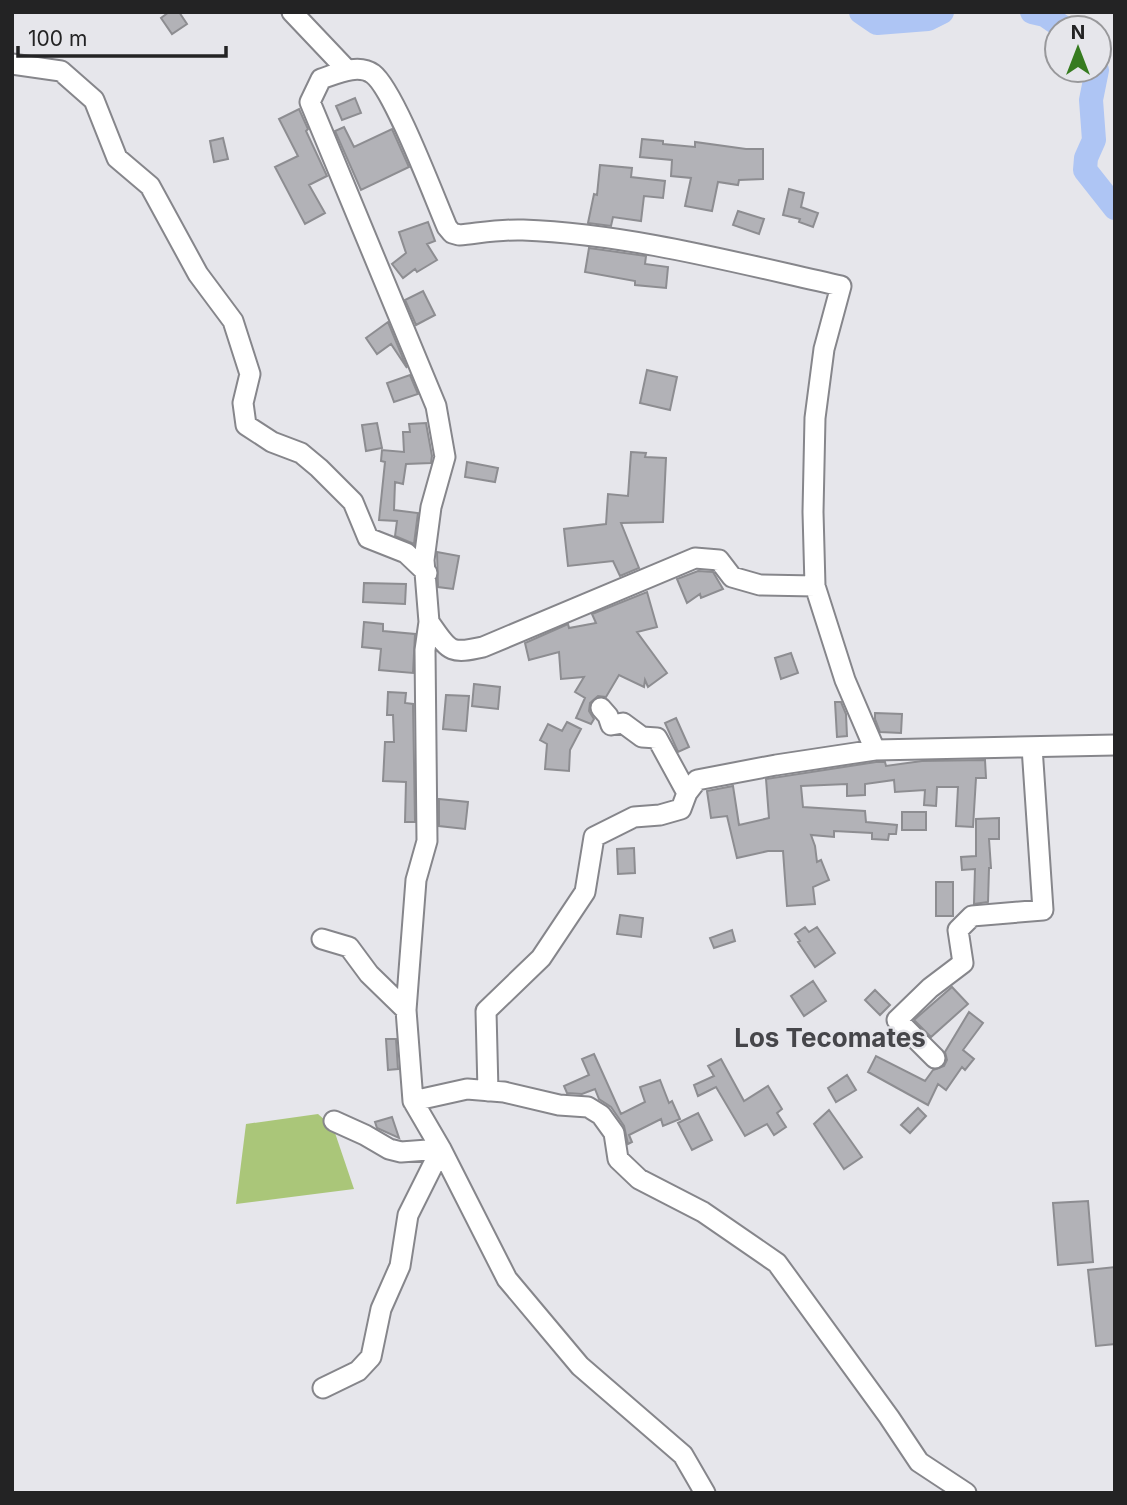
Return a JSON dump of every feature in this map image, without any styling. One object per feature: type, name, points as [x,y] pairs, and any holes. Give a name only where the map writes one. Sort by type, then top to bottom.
[{"type":"street","points":[[292,12],[347,70]]},
{"type":"street","points":[[12,64],[61,71],[94,100],[117,159],[150,186],[198,274],[233,321],[250,374],[243,403],[246,425],[272,442],[301,453],[354,502],[368,538],[406,553],[426,573]]},
{"type":"street","points":[[705,1493],[683,1455],[580,1366],[507,1279],[414,1101],[406,1010],[416,880],[427,841],[425,650],[429,622],[424,560],[431,507],[445,457],[436,406],[310,102],[321,79],[347,70],[365,70],[374,75],[389,94],[452,233],[459,235],[522,230],[584,235],[701,255],[841,286],[824,349],[815,418],[815,586],[845,680],[875,750]]},
{"type":"street","points":[[429,622],[447,647],[459,652],[483,647],[695,558],[719,560],[732,577],[760,585],[815,586]]},
{"type":"street","points":[[601,708],[611,724],[623,723],[642,737],[657,738],[687,793]]},
{"type":"street","points":[[488,1091],[486,1012],[541,958],[585,892],[594,837],[634,817],[660,815],[681,809],[687,793],[697,780],[875,750],[1115,745]]},
{"type":"street","points":[[935,1058],[897,1020],[930,988],[963,963],[958,930],[972,916],[1043,910],[1032,747]]},
{"type":"street","points":[[322,939],[349,947],[369,974],[406,1010]]},
{"type":"street","points":[[414,1101],[467,1089],[504,1092],[559,1105],[588,1107],[601,1115],[614,1133],[618,1159],[639,1179],[703,1212],[777,1263],[919,1462],[966,1493]]},
{"type":"street","points":[[334,1121],[388,1149],[401,1152],[441,1149]]},
{"type":"street","points":[[323,1388],[358,1371],[371,1357],[381,1309],[400,1266],[408,1215],[441,1149]]},
{"type":"green space","points":[[318,1114],[333,1127],[354,1189],[236,1204],[246,1124]]},
{"type":"building","points":[[169,12],[179,12],[187,24],[172,34],[161,18]]},
{"type":"building","points":[[355,98],[361,113],[342,120],[336,106]]},
{"type":"building","points":[[299,109],[327,176],[309,185],[325,213],[305,224],[275,167],[298,156],[279,119]]},
{"type":"building","points":[[344,127],[354,147],[392,129],[409,167],[361,190],[335,131]]},
{"type":"building","points":[[223,138],[228,159],[214,162],[210,141]]},
{"type":"building","points":[[642,139],[695,147],[695,142],[763,149],[763,179],[739,180],[738,185],[718,182],[712,211],[685,206],[691,178],[671,176],[672,160],[640,157]]},
{"type":"building","points":[[600,165],[632,168],[631,177],[665,181],[663,198],[644,196],[641,221],[613,217],[611,226],[588,223],[594,194],[597,195]]},
{"type":"building","points":[[789,189],[804,193],[801,207],[818,213],[813,227],[799,222],[800,219],[783,215]]},
{"type":"building","points":[[738,211],[764,219],[759,234],[733,225]]},
{"type":"building","points":[[428,222],[435,241],[427,244],[437,260],[417,272],[415,269],[403,278],[392,264],[406,253],[399,232]]},
{"type":"building","points":[[589,248],[646,256],[645,264],[668,267],[666,288],[635,285],[635,281],[585,272]]},
{"type":"building","points":[[423,291],[435,315],[416,325],[405,300]]},
{"type":"building","points":[[388,322],[407,368],[391,344],[377,354],[366,338]]},
{"type":"building","points":[[647,370],[677,377],[670,410],[640,403]]},
{"type":"building","points":[[410,375],[418,394],[394,402],[387,383]]},
{"type":"building","points":[[377,423],[382,448],[366,451],[362,425]]},
{"type":"building","points":[[426,423],[431,463],[406,464],[403,484],[395,482],[394,510],[418,513],[414,544],[395,536],[397,521],[379,520],[385,462],[381,461],[382,450],[404,452],[403,432],[410,432],[409,424]]},
{"type":"building","points":[[631,452],[646,453],[645,457],[666,458],[663,522],[621,523],[639,568],[620,576],[613,561],[568,566],[564,529],[606,524],[608,494],[628,496]]},
{"type":"building","points":[[467,462],[498,468],[495,482],[465,477]]},
{"type":"building","points":[[437,552],[459,556],[453,589],[438,587]]},
{"type":"building","points":[[698,571],[713,572],[723,589],[701,598],[700,594],[687,603],[677,579]]},
{"type":"building","points":[[364,583],[406,584],[405,604],[363,602]]},
{"type":"building","points":[[647,592],[657,627],[637,632],[667,673],[648,687],[645,680],[644,687],[619,675],[606,697],[598,696],[590,703],[589,711],[594,719],[591,724],[576,718],[585,698],[575,692],[584,677],[561,679],[559,652],[529,660],[525,643],[568,624],[569,628],[596,623],[592,614]]},
{"type":"building","points":[[364,622],[383,624],[383,631],[415,634],[413,673],[379,670],[381,649],[362,647]]},
{"type":"building","points":[[791,653],[798,673],[781,679],[775,658]]},
{"type":"building","points":[[474,684],[500,687],[498,709],[472,706]]},
{"type":"building","points":[[388,692],[406,693],[405,703],[413,704],[415,822],[405,822],[406,782],[383,781],[385,742],[394,742],[393,715],[387,715]]},
{"type":"building","points":[[446,695],[469,696],[466,731],[443,729]]},
{"type":"building","points":[[835,702],[841,702],[846,714],[847,736],[837,737]]},
{"type":"building","points":[[875,713],[902,714],[901,733],[880,732]]},
{"type":"building","points":[[676,718],[689,747],[678,752],[665,723]]},
{"type":"building","points":[[567,722],[581,729],[570,750],[569,771],[545,769],[547,744],[540,740],[548,724],[562,731]]},
{"type":"building","points":[[985,760],[986,778],[976,778],[973,827],[956,826],[958,787],[937,787],[936,806],[924,805],[925,790],[895,792],[894,780],[865,784],[865,795],[847,796],[847,784],[801,786],[803,807],[865,811],[866,822],[897,825],[896,834],[889,834],[888,840],[872,839],[872,833],[834,831],[834,837],[811,835],[817,862],[821,860],[829,880],[813,887],[815,904],[787,906],[783,851],[768,851],[737,858],[727,816],[711,818],[707,791],[733,786],[739,825],[769,818],[766,779],[876,762],[885,762],[886,766],[922,761]]},
{"type":"building","points":[[439,799],[468,802],[465,829],[439,826]]},
{"type":"building","points":[[902,812],[926,812],[926,830],[902,830]]},
{"type":"building","points":[[999,818],[999,839],[989,839],[991,868],[988,902],[974,904],[975,869],[962,870],[961,857],[976,856],[976,819]]},
{"type":"building","points":[[634,848],[635,873],[618,874],[617,849]]},
{"type":"building","points":[[936,882],[953,882],[953,916],[936,916]]},
{"type":"building","points":[[620,915],[643,918],[641,937],[617,934]]},
{"type":"building","points":[[805,927],[809,932],[817,927],[835,953],[815,967],[795,934]]},
{"type":"building","points":[[732,930],[735,941],[714,948],[710,938]]},
{"type":"building","points":[[813,981],[826,1001],[804,1016],[791,996]]},
{"type":"building","points":[[952,987],[968,1004],[931,1037],[914,1020]]},
{"type":"building","points":[[875,990],[890,1005],[880,1015],[865,1000]]},
{"type":"building","points":[[969,1012],[983,1023],[963,1050],[974,1059],[965,1070],[962,1067],[946,1090],[938,1084],[928,1105],[868,1072],[876,1056],[925,1081],[933,1070],[944,1066],[947,1060],[945,1052]]},
{"type":"building","points":[[386,1039],[396,1039],[398,1069],[388,1070]]},
{"type":"building","points":[[594,1054],[621,1114],[645,1102],[640,1087],[660,1080],[669,1103],[672,1101],[680,1119],[663,1126],[661,1119],[629,1135],[632,1142],[628,1144],[624,1126],[611,1107],[599,1099],[595,1089],[582,1094],[567,1093],[564,1086],[589,1075],[582,1059]]},
{"type":"building","points":[[721,1059],[744,1101],[768,1086],[782,1109],[777,1113],[786,1127],[774,1135],[767,1124],[745,1136],[716,1087],[698,1096],[694,1085],[714,1076],[708,1066]]},
{"type":"building","points":[[847,1075],[856,1090],[836,1102],[828,1088]]},
{"type":"building","points":[[918,1108],[926,1116],[910,1133],[901,1125]]},
{"type":"building","points":[[829,1110],[862,1157],[844,1169],[814,1124]]},
{"type":"building","points":[[698,1113],[712,1140],[692,1150],[678,1123]]},
{"type":"building","points":[[392,1117],[399,1138],[377,1128],[375,1122]]},
{"type":"building","points":[[1088,1201],[1093,1262],[1058,1265],[1053,1203]]},
{"type":"building","points":[[1115,1267],[1115,1344],[1096,1346],[1088,1270]]},
{"type":"waterway","points":[[861,12],[877,23],[928,19],[942,12]]},
{"type":"waterway","points":[[1032,12],[1043,15]]},
{"type":"waterway","points":[[1094,84],[1091,100],[1094,140],[1086,158],[1085,170],[1115,208]]},
{"type":"district","name":"Los Tecomates","points":[[830,1037]]}]
